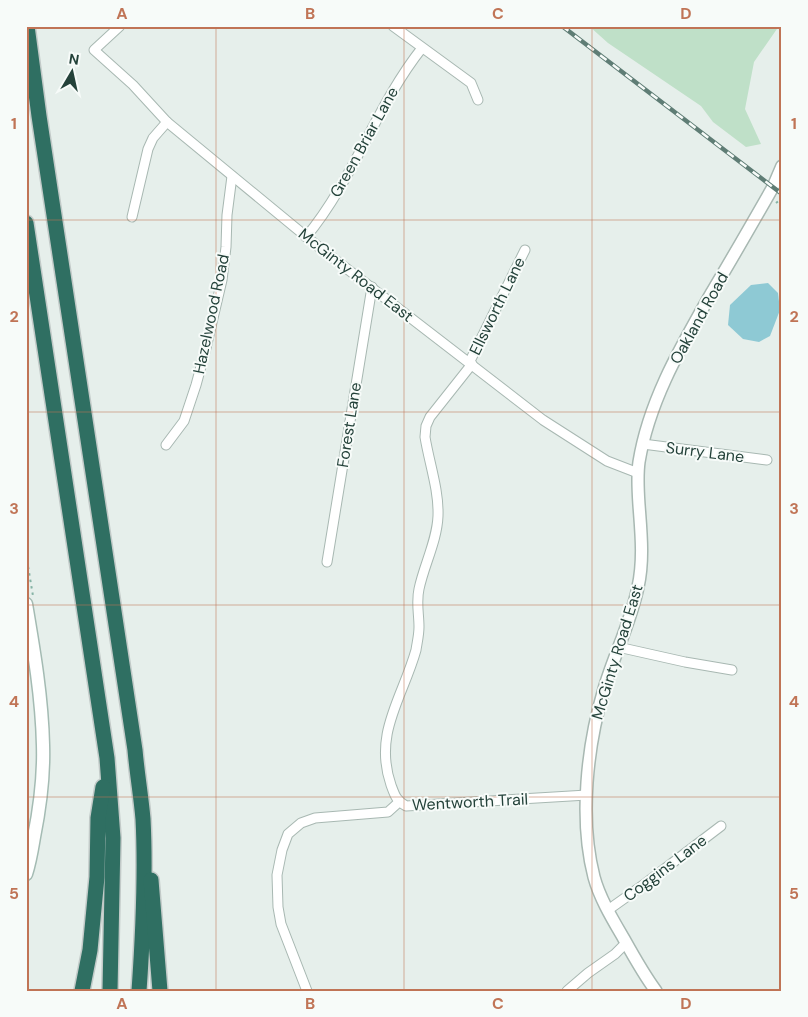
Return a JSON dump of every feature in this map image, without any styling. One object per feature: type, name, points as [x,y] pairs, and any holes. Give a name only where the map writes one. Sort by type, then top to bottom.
[{"type":"highway","points":[[27,26],[135,750],[144,855],[139,991]]},
{"type":"highway","points":[[26,224],[107,758],[113,838],[110,991]]},
{"type":"highway","points":[[82,991],[90,950],[97,877],[98,818],[107,758]]},
{"type":"highway","points":[[144,855],[152,885],[160,991]]},
{"type":"main road","points":[[26,874],[42,788],[43,747],[30,602]]},
{"type":"street","name":"McGinty Road East","points":[[120,26],[94,50],[133,85],[167,122],[306,237],[551,425],[607,461],[638,475],[642,560],[638,587],[631,613],[604,689],[594,727],[589,767],[586,830],[594,878],[608,910],[626,943],[656,991]]},
{"type":"street","points":[[393,26],[471,83],[478,100]]},
{"type":"street","name":"Green Briar Lane","points":[[306,237],[344,181],[400,79],[410,62],[422,48]]},
{"type":"street","points":[[132,216],[148,149],[167,122]]},
{"type":"street","name":"Oakland Road","points":[[638,475],[643,444],[655,404],[681,348],[773,187],[782,166]]},
{"type":"street","name":"Hazelwood Road","points":[[166,445],[184,421],[206,348],[222,280],[232,176]]},
{"type":"street","name":"Ellsworth Lane","points":[[471,363],[525,250]]},
{"type":"street","name":"Forest Lane","points":[[326,562],[372,287]]},
{"type":"street","name":"Wentworth Trail","points":[[471,363],[430,417],[425,432],[424,437],[438,503],[438,517],[436,531],[419,588],[419,628],[416,648],[392,714],[386,737],[385,757],[388,778],[395,797],[406,806],[587,795]]},
{"type":"street","name":"Surry Lane","points":[[643,444],[767,460]]},
{"type":"street","points":[[618,647],[732,670]]},
{"type":"street","points":[[307,991],[281,924],[278,907],[278,875],[282,850],[288,834],[300,823],[315,818],[388,812],[399,802]]},
{"type":"street","name":"Coggins Lane","points":[[608,910],[721,826]]},
{"type":"street","points":[[568,991],[626,943]]},
{"type":"path","points":[[26,554],[30,602]]},
{"type":"path","points":[[26,724],[28,749],[26,777]]},
{"type":"green space","points":[[589,26],[779,26],[754,62],[745,109],[761,144],[746,147],[713,122],[701,106],[608,43]]},
{"type":"water","points":[[768,283],[778,293],[780,310],[770,336],[759,342],[743,339],[728,325],[730,305],[751,285]]},
{"type":"railway","points":[[562,26],[782,194]]}]
